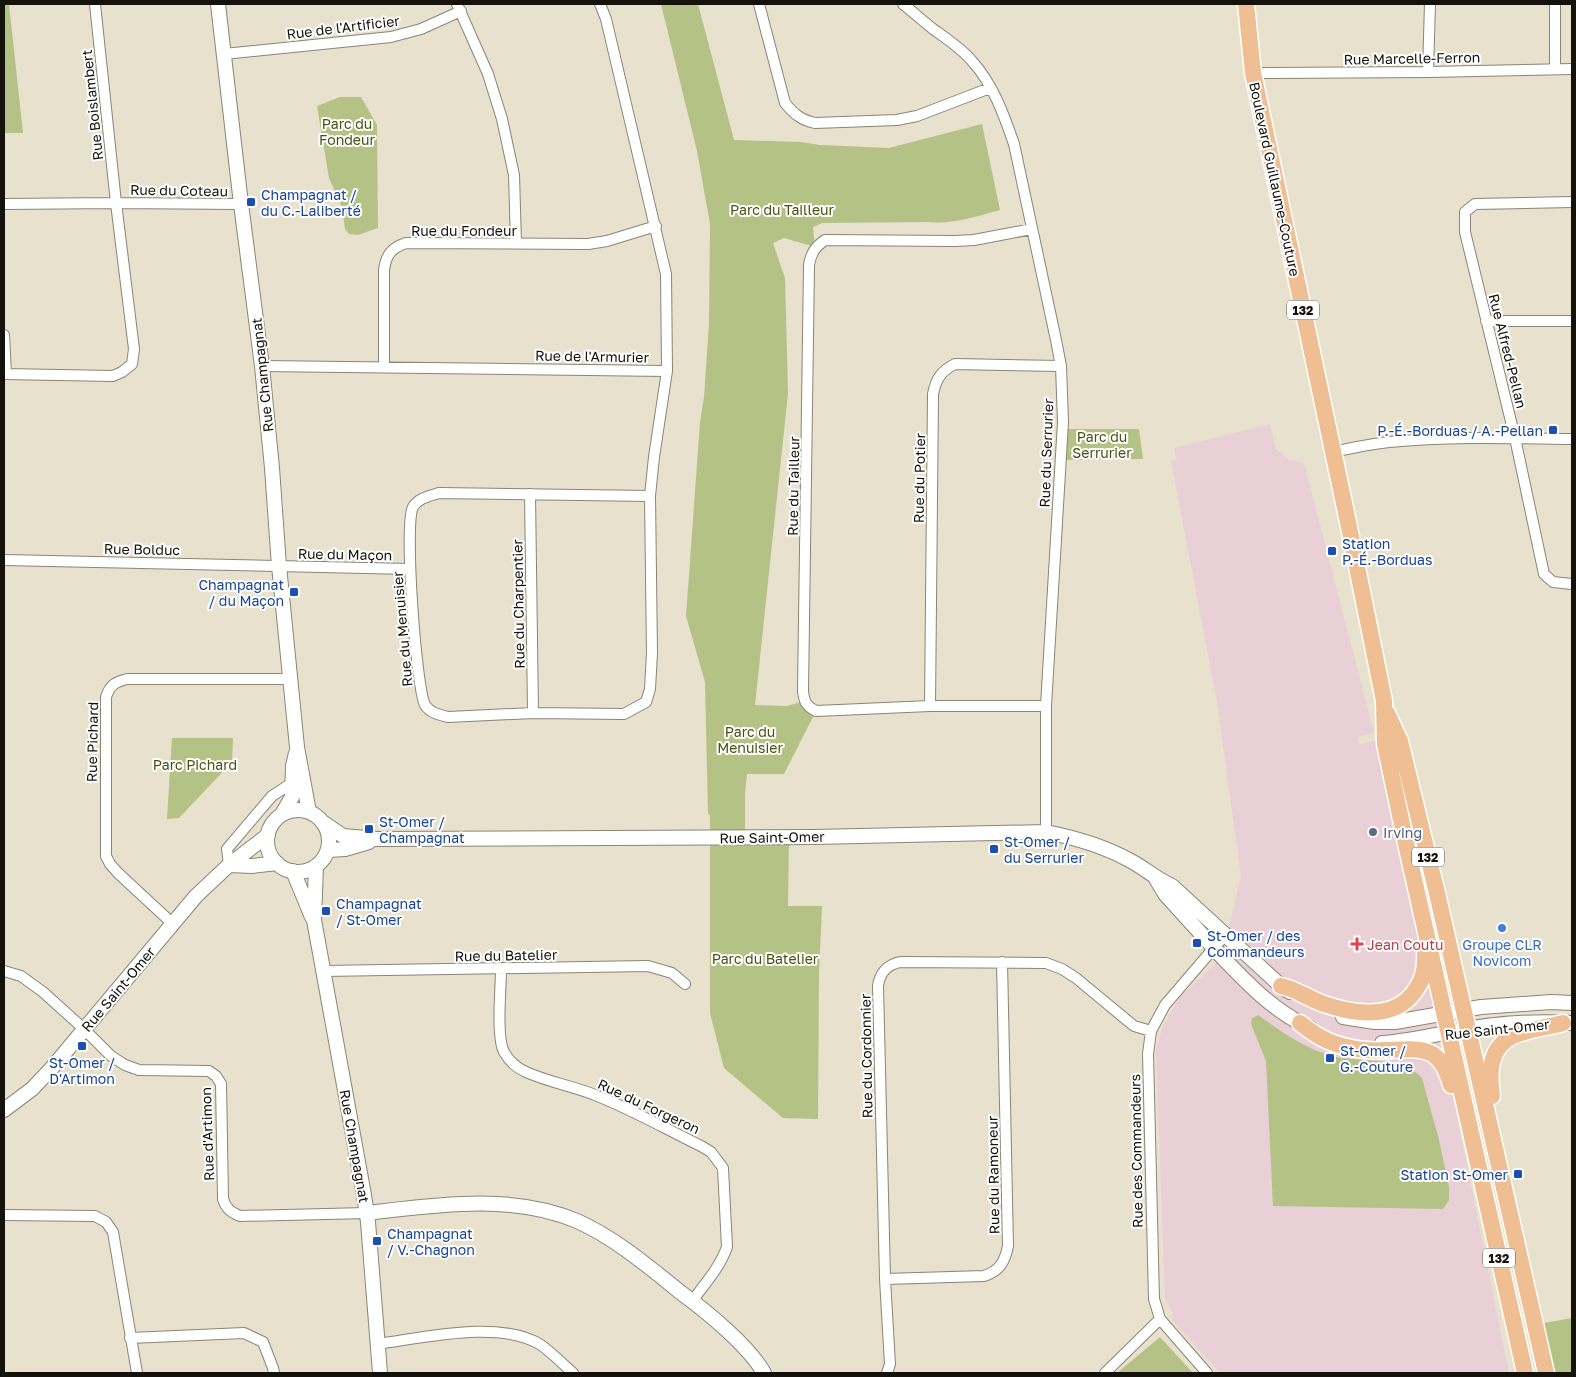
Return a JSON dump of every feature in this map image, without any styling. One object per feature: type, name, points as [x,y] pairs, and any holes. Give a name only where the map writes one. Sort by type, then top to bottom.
[{"type":"main road","name":"Boulevard Guillaume-Couture","points":[[1246,4],[1253,73],[1349,526],[1384,706],[1385,744],[1472,1143],[1525,1373]]},
{"type":"main road","name":"Boulevard Guillaume-Couture","points":[[1384,706],[1400,741],[1546,1373]]},
{"type":"main road","points":[[1281,986],[1290,988],[1323,1004],[1356,1011],[1382,1012],[1401,1006],[1418,988],[1424,977],[1426,958],[1422,915]]},
{"type":"main road","points":[[1300,1023],[1319,1038],[1348,1048],[1383,1051],[1418,1049],[1431,1053],[1448,1072],[1462,1123],[1472,1143]]},
{"type":"main road","points":[[1492,1138],[1494,1116],[1490,1065],[1497,1049],[1519,1033],[1568,1023]]},
{"type":"street","name":"Rue Boislambert","points":[[5,374],[113,376],[132,364],[134,349],[95,4]]},
{"type":"street","name":"Rue Champagnat","points":[[218,4],[240,204],[262,366],[279,566],[298,747],[309,812]]},
{"type":"street","name":"Rue de l'Armurier","points":[[262,366],[667,371],[666,274],[606,19],[600,4]]},
{"type":"street","points":[[759,4],[785,103],[804,121],[815,123],[897,120],[917,116],[990,88]]},
{"type":"street","name":"Rue du Serrurier","points":[[903,4],[959,48],[973,62],[990,88],[1004,115],[1014,144],[1053,322],[1060,366],[1063,422],[1046,706],[1046,832]]},
{"type":"street","points":[[1428,72],[1430,4]]},
{"type":"street","points":[[1555,4],[1556,69]]},
{"type":"street","name":"Rue de l'Artificier","points":[[224,54],[391,37],[420,29],[459,7]]},
{"type":"street","points":[[459,7],[488,74],[509,148],[514,175],[516,243]]},
{"type":"street","name":"Rue Marcelle-Ferron","points":[[1253,73],[1572,69]]},
{"type":"street","name":"Rue Alfred-Pellan","points":[[1572,202],[1475,204],[1465,212],[1465,232],[1515,438],[1544,574],[1553,582],[1572,584]]},
{"type":"street","name":"Rue du Coteau","points":[[4,204],[240,204]]},
{"type":"street","name":"Rue du Fondeur","points":[[384,367],[385,260],[389,252],[397,246],[406,244],[588,244],[656,226]]},
{"type":"street","name":"Rue du Tailleur","points":[[1032,229],[974,240],[825,240],[815,247],[809,266],[804,701],[808,708],[816,712],[930,706],[1046,706]]},
{"type":"street","points":[[1486,320],[1572,321]]},
{"type":"street","points":[[4,335],[5,374]]},
{"type":"street","name":"Rue du Potier","points":[[930,706],[933,394],[936,382],[945,369],[955,364],[1060,366]]},
{"type":"street","name":"Rue du Menuisier","points":[[650,496],[439,493],[419,500],[410,515],[410,569],[418,677],[422,696],[427,707],[435,713],[448,717],[533,713],[624,714],[646,702],[650,689],[652,653],[650,496],[667,371]]},
{"type":"street","points":[[1333,452],[1389,442],[1515,438],[1572,439]]},
{"type":"street","name":"Rue du Charpentier","points":[[530,494],[533,713]]},
{"type":"street","name":"Rue Bolduc","points":[[4,560],[279,566]]},
{"type":"street","name":"Rue du Maçon","points":[[279,566],[410,569]]},
{"type":"street","name":"Rue Pichard","points":[[173,924],[118,874],[106,856],[106,697],[109,688],[116,681],[127,679],[291,678]]},
{"type":"street","name":"Rue Champagnat","points":[[282,814],[292,796],[293,766],[298,747]]},
{"type":"street","points":[[277,863],[252,866],[230,865],[227,849],[272,796],[292,783]]},
{"type":"street","points":[[300,810],[309,812],[317,816],[324,823],[328,831],[328,850],[323,859],[309,870],[293,871],[284,868],[271,855],[268,846],[270,827],[282,814],[300,810]]},
{"type":"street","name":"Rue Saint-Omer","points":[[324,823],[343,836],[377,839],[814,837],[1046,832],[1074,837],[1108,849],[1134,863],[1156,880],[1172,886],[1281,986],[1316,1008],[1339,1016],[1361,1020],[1395,1022],[1463,1010],[1513,1004],[1572,1003]]},
{"type":"street","name":"Rue Saint-Omer","points":[[4,1110],[32,1089],[51,1069],[196,896],[230,865],[268,836]]},
{"type":"street","name":"Rue Saint-Omer","points":[[328,850],[345,849],[377,839]]},
{"type":"street","name":"Rue Champagnat","points":[[316,866],[314,920],[367,1213],[380,1373]]},
{"type":"street","name":"Rue Champagnat","points":[[293,871],[314,920]]},
{"type":"street","name":"Rue Saint-Omer","points":[[1156,880],[1165,894],[1214,948],[1244,980],[1274,1007],[1300,1023],[1343,1039],[1364,1042],[1395,1042],[1467,1029],[1517,1024],[1568,1023]]},
{"type":"street","name":"Rue des Commandeurs","points":[[1207,1373],[1160,1319],[1154,1299],[1148,1054],[1151,1031],[1165,1005],[1225,936]]},
{"type":"street","name":"Rue du Cordonnier","points":[[887,1373],[890,1364],[885,1279],[879,979],[890,964],[900,962],[1046,963],[1062,969],[1076,978],[1134,1026],[1151,1031]]},
{"type":"street","name":"Rue du Ramoneur","points":[[885,1279],[984,1276],[992,1274],[1001,1266],[1005,1258],[1008,1246],[1002,962]]},
{"type":"street","name":"Rue du Batelier","points":[[323,970],[648,966],[672,973],[685,984]]},
{"type":"street","name":"Rue du Forgeron","points":[[501,969],[500,1038],[508,1060],[527,1073],[583,1090],[701,1146],[711,1152],[723,1168],[727,1247],[723,1258],[692,1301]]},
{"type":"street","name":"Rue d'Artimon","points":[[4,970],[21,976],[43,992],[111,1056],[125,1065],[139,1070],[209,1071],[216,1076],[221,1084],[222,1100],[223,1199],[226,1207],[232,1213],[240,1216],[367,1213]]},
{"type":"street","points":[[367,1213],[481,1204],[509,1204],[554,1213],[578,1222],[604,1235],[629,1252],[692,1301],[742,1345],[759,1364],[764,1373]]},
{"type":"street","points":[[4,1215],[95,1216],[106,1222],[113,1232],[137,1373]]},
{"type":"street","points":[[1105,1373],[1160,1319]]},
{"type":"street","points":[[378,1344],[477,1331],[498,1332],[524,1338],[541,1346],[566,1371]]},
{"type":"street","points":[[130,1338],[244,1332],[264,1342],[274,1373]]},
{"type":"shaded area","points":[[1270,424],[1276,449],[1290,460],[1304,463],[1374,733],[1358,737],[1359,744],[1380,740],[1434,984],[1441,1062],[1448,1072],[1509,1373],[1220,1373],[1173,1321],[1172,1312],[1165,1298],[1156,1050],[1162,1028],[1180,997],[1216,963],[1230,923],[1241,876],[1217,702],[1171,461],[1177,460],[1174,448]]},
{"type":"green space","points":[[4,4],[9,4],[23,133],[4,133]]},
{"type":"green space","points":[[661,4],[698,4],[734,140],[889,148],[982,124],[1000,210],[946,222],[822,223],[813,227],[815,247],[784,238],[773,243],[785,278],[788,393],[755,705],[787,706],[804,701],[816,711],[784,774],[747,774],[745,837],[789,838],[788,906],[822,906],[819,973],[818,1119],[783,1118],[724,1068],[710,1013],[710,815],[708,814],[705,682],[686,616],[709,324],[710,224],[697,151]]},
{"type":"green space","name":"Parc du Fondeur","points":[[340,97],[361,97],[377,125],[378,228],[358,235],[349,234],[345,229],[342,207],[329,178],[317,106]]},
{"type":"green space","name":"Parc du Serrurier","points":[[1063,429],[1139,429],[1143,459],[1061,460]]},
{"type":"green space","name":"Parc Pichard","points":[[172,738],[233,738],[232,762],[179,818],[167,819]]},
{"type":"green space","points":[[1258,1015],[1294,1039],[1323,1053],[1344,1058],[1392,1063],[1413,1071],[1422,1078],[1439,1140],[1449,1187],[1449,1200],[1443,1209],[1273,1206],[1266,1061],[1251,1024],[1252,1018]]},
{"type":"green space","points":[[1572,1318],[1572,1373],[1554,1373],[1544,1323]]},
{"type":"green space","points":[[1160,1337],[1193,1373],[1117,1373]]},
{"type":"place","name":"Champagnat / du C.-Laliberté","points":[[251,202]]},
{"type":"place","name":"P.-É.-Borduas / A.-Pellan","points":[[1553,430]]},
{"type":"place","name":"Station P.-É.-Borduas","points":[[1332,551]]},
{"type":"place","name":"Champagnat / du Maçon","points":[[294,592]]},
{"type":"place","name":"St-Omer / Champagnat","points":[[369,829]]},
{"type":"place","name":"Irving","points":[[1373,832]]},
{"type":"place","name":"St-Omer / du Serrurier","points":[[994,849]]},
{"type":"place","name":"Champagnat / St-Omer","points":[[326,911]]},
{"type":"place","name":"Groupe CLR Novicom","points":[[1502,928]]},
{"type":"place","name":"St-Omer / des Commandeurs","points":[[1197,943]]},
{"type":"place","name":"Jean Coutu","points":[[1357,944]]},
{"type":"place","name":"St-Omer / D'Artimon","points":[[82,1046]]},
{"type":"place","name":"St-Omer / G.-Couture","points":[[1330,1058]]},
{"type":"place","name":"Station St-Omer","points":[[1518,1174]]},
{"type":"place","name":"Champagnat / V.-Chagnon","points":[[377,1241]]},
{"type":"park label","name":"Parc du Tailleur","points":[[782,209]]},
{"type":"park label","name":"Parc du Menuisier","points":[[750,740]]},
{"type":"park label","name":"Parc du Batelier","points":[[765,958]]}]
